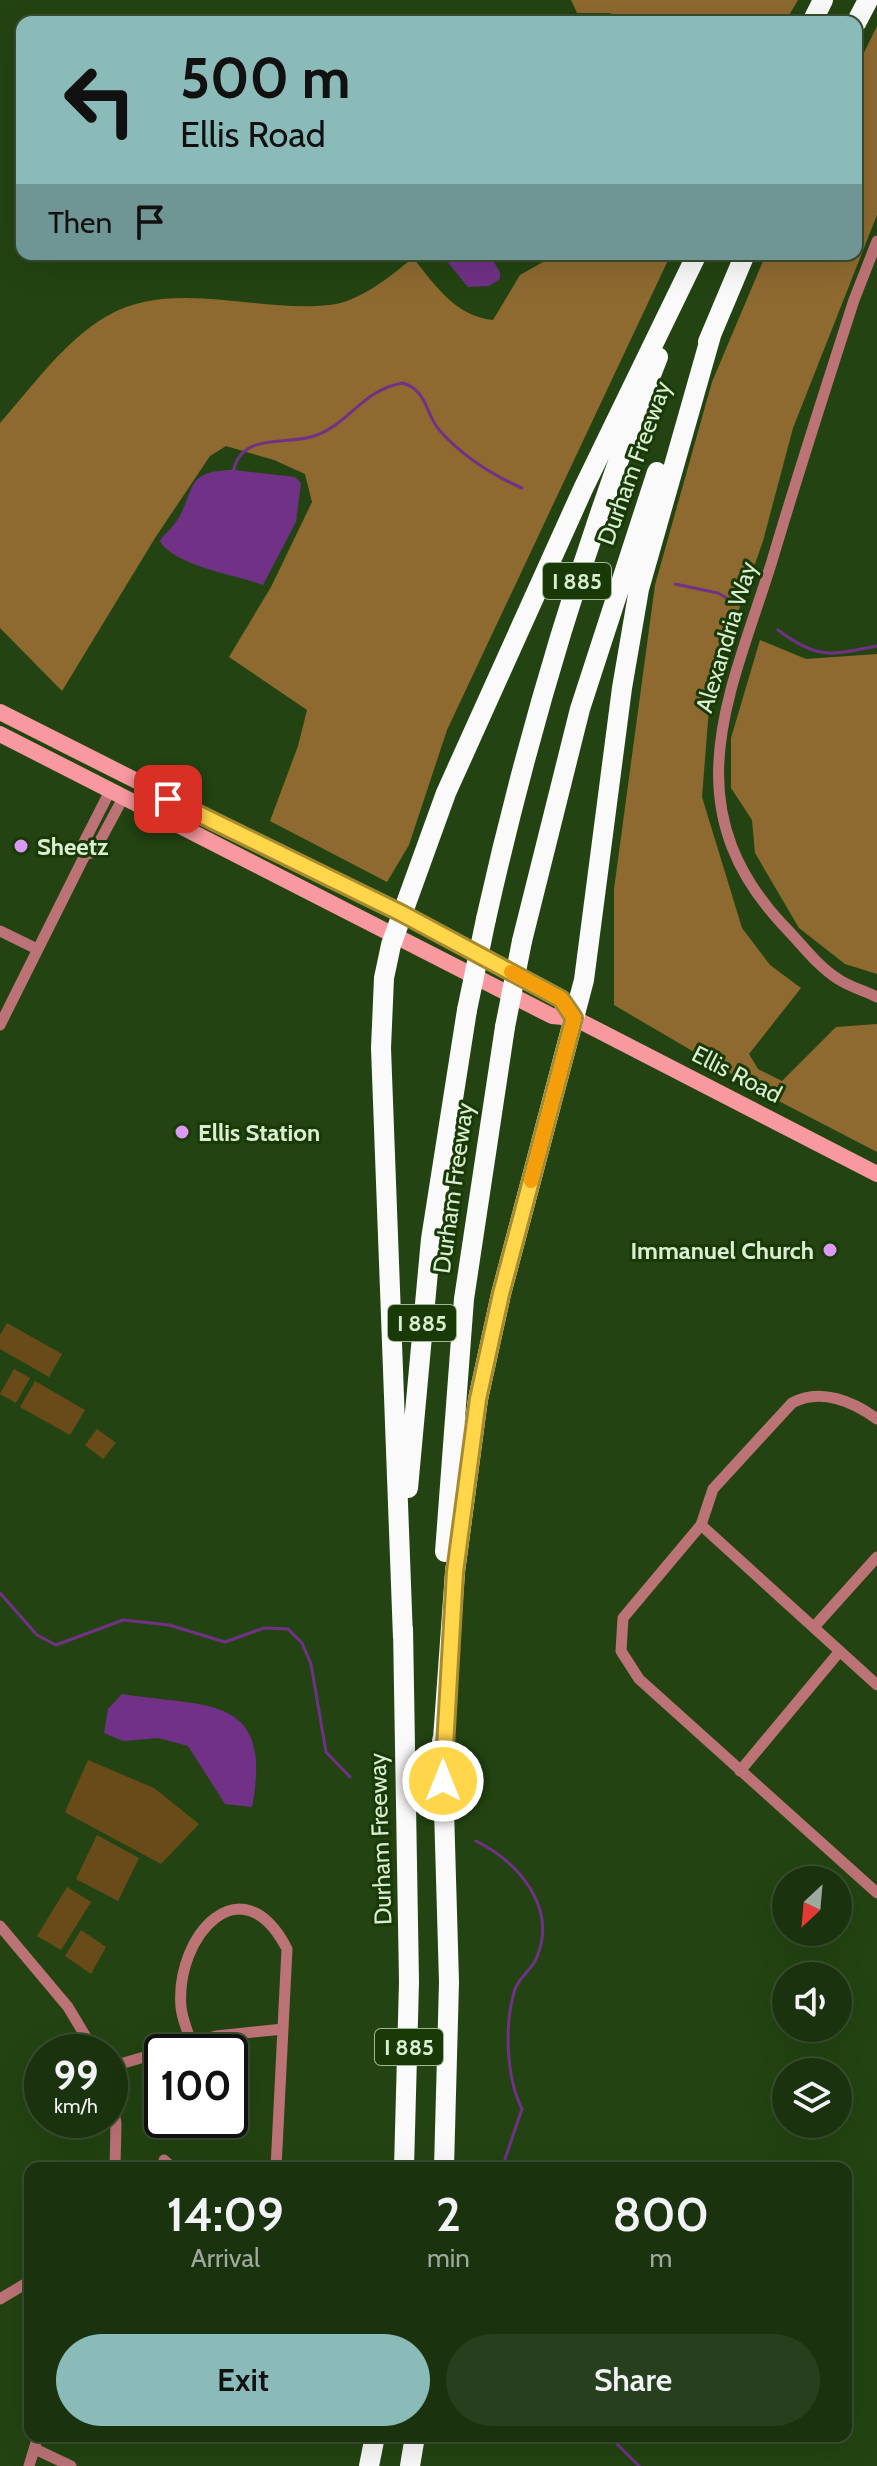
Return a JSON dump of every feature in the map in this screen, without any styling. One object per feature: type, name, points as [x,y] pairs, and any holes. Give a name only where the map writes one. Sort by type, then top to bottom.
[{"type":"highway","points":[[403,1638],[381,1048],[384,978],[401,913],[463,753],[589,475],[696,260]]},
{"type":"highway","name":"Durham Freeway","points":[[404,2162],[409,1982],[403,1638],[409,1481],[420,1337],[439,1182],[467,1010],[527,752],[579,575],[633,423],[697,260]]},
{"type":"highway","name":"Durham Freeway","points":[[444,2162],[449,1982],[442,1753],[444,1569],[453,1413],[471,1244],[505,1027],[561,778],[604,627],[665,450],[742,260]]},
{"type":"highway","points":[[442,1753],[455,1572],[478,1399],[501,1294],[588,961],[622,688],[639,589],[712,332]]},
{"type":"highway","points":[[369,2466],[374,2442]]},
{"type":"highway","points":[[410,2466],[414,2442]]},
{"type":"main road","name":"Ellis Road","points":[[0,712],[199,815],[401,913],[561,999],[574,1018]]},
{"type":"main road","name":"Ellis Road","points":[[0,734],[393,938],[552,1016],[574,1018],[877,1174]]},
{"type":"main road","points":[[22,745],[35,742],[108,774],[126,775]]},
{"type":"main road","points":[[117,794],[128,790],[184,815],[199,815]]},
{"type":"street","name":"Alexandria Way","points":[[877,241],[854,300],[734,668],[717,747],[717,772],[731,844],[738,863],[770,911],[838,980],[877,997]]},
{"type":"street","points":[[0,1025],[85,855],[82,846],[117,794]]},
{"type":"street","points":[[0,931],[37,949]]},
{"type":"street","points":[[877,1419],[853,1404],[831,1398],[810,1395],[792,1403],[713,1489],[701,1525],[623,1618],[621,1651],[639,1679],[877,1893]]},
{"type":"street","points":[[701,1525],[877,1685]]},
{"type":"street","points":[[814,1627],[877,1557]]},
{"type":"street","points":[[740,1771],[840,1651]]},
{"type":"street","points":[[188,2034],[181,2009],[182,1986],[194,1938],[206,1922],[239,1910],[260,1915],[277,1930],[287,1949],[276,2162]]},
{"type":"street","points":[[0,1926],[68,2007],[84,2034]]},
{"type":"street","points":[[230,2034],[283,2029]]},
{"type":"street","points":[[115,2162],[116,2138]]},
{"type":"street","points":[[0,2299],[24,2285]]},
{"type":"street","points":[[29,2466],[37,2442]]},
{"type":"street","points":[[35,2449],[71,2466]]},
{"type":"shaded area","points":[[571,0],[798,0],[789,16],[619,16],[577,13]]},
{"type":"shaded area","points":[[877,26],[877,215],[862,253],[862,57]]},
{"type":"shaded area","points":[[410,260],[415,260],[438,289],[457,306],[468,313],[493,320],[520,275],[546,260],[668,260],[447,730],[409,845],[387,882],[270,821],[298,746],[307,710],[229,657],[271,587],[312,502],[305,474],[274,460],[226,446],[210,456],[155,538],[62,691],[0,628],[0,423],[50,365],[92,326],[132,305],[159,299],[216,299],[302,306],[341,303],[374,288]]},
{"type":"shaded area","points":[[446,260],[493,260],[500,272],[500,279],[489,286],[468,287]]},
{"type":"shaded area","points":[[763,260],[859,260],[793,428],[763,541],[729,638],[709,708],[702,797],[742,928],[770,965],[801,988],[749,1054],[758,1069],[782,1081],[836,1027],[877,1024],[877,1152],[769,1096],[614,1005],[614,889],[655,585],[712,382]]},
{"type":"shaded area","points":[[217,471],[295,477],[301,483],[296,522],[263,585],[192,563],[167,550],[160,541],[181,514],[198,479]]},
{"type":"shaded area","points":[[760,640],[806,659],[877,654],[877,974],[845,964],[799,928],[755,853],[752,820],[731,788],[731,738]]},
{"type":"shaded area","points":[[7,1323],[62,1354],[49,1377],[0,1349],[0,1335]]},
{"type":"shaded area","points":[[14,1369],[30,1378],[16,1403],[0,1394]]},
{"type":"shaded area","points":[[35,1381],[85,1410],[70,1435],[20,1407]]},
{"type":"shaded area","points":[[97,1429],[116,1443],[103,1459],[85,1445]]},
{"type":"shaded area","points":[[122,1694],[206,1706],[227,1713],[243,1724],[253,1743],[256,1770],[252,1807],[225,1804],[188,1746],[158,1738],[123,1741],[104,1733],[108,1709]]},
{"type":"shaded area","points":[[88,1760],[154,1788],[199,1824],[161,1864],[68,1814],[65,1812]]},
{"type":"shaded area","points":[[97,1835],[139,1858],[118,1901],[76,1879]]},
{"type":"shaded area","points":[[67,1887],[91,1902],[61,1950],[37,1936]]},
{"type":"shaded area","points":[[81,1930],[106,1947],[91,1974],[65,1956]]},
{"type":"waterway","points":[[233,474],[237,460],[244,451],[265,443],[303,439],[326,431],[376,393],[403,383],[417,391],[440,431],[458,448],[489,471],[522,488]]},
{"type":"waterway","points":[[675,584],[718,593],[735,603]]},
{"type":"waterway","points":[[778,630],[804,646],[825,653],[877,646]]},
{"type":"waterway","points":[[0,1593],[37,1635],[56,1645],[123,1620],[169,1625],[225,1642],[264,1628],[288,1629],[302,1643],[311,1664],[326,1752],[350,1777]]},
{"type":"waterway","points":[[476,1841],[492,1850],[520,1874],[538,1905],[542,1922],[542,1940],[536,1959],[519,1981],[511,2003],[508,2050],[513,2082],[522,2109],[506,2162]]},
{"type":"waterway","points":[[615,2442],[639,2466]]},
{"type":"slow traffic","points":[[511,972],[561,999],[574,1018],[531,1181]]},
{"type":"place","name":"Sheetz","points":[[21,846]]},
{"type":"place","name":"Ellis Station","points":[[182,1132]]},
{"type":"place","name":"Immanuel Church","points":[[830,1250]]},
{"type":"route","points":[[168,799],[401,913],[561,999],[574,1018],[501,1294],[478,1399],[455,1572],[442,1753],[443,1781]]}]
